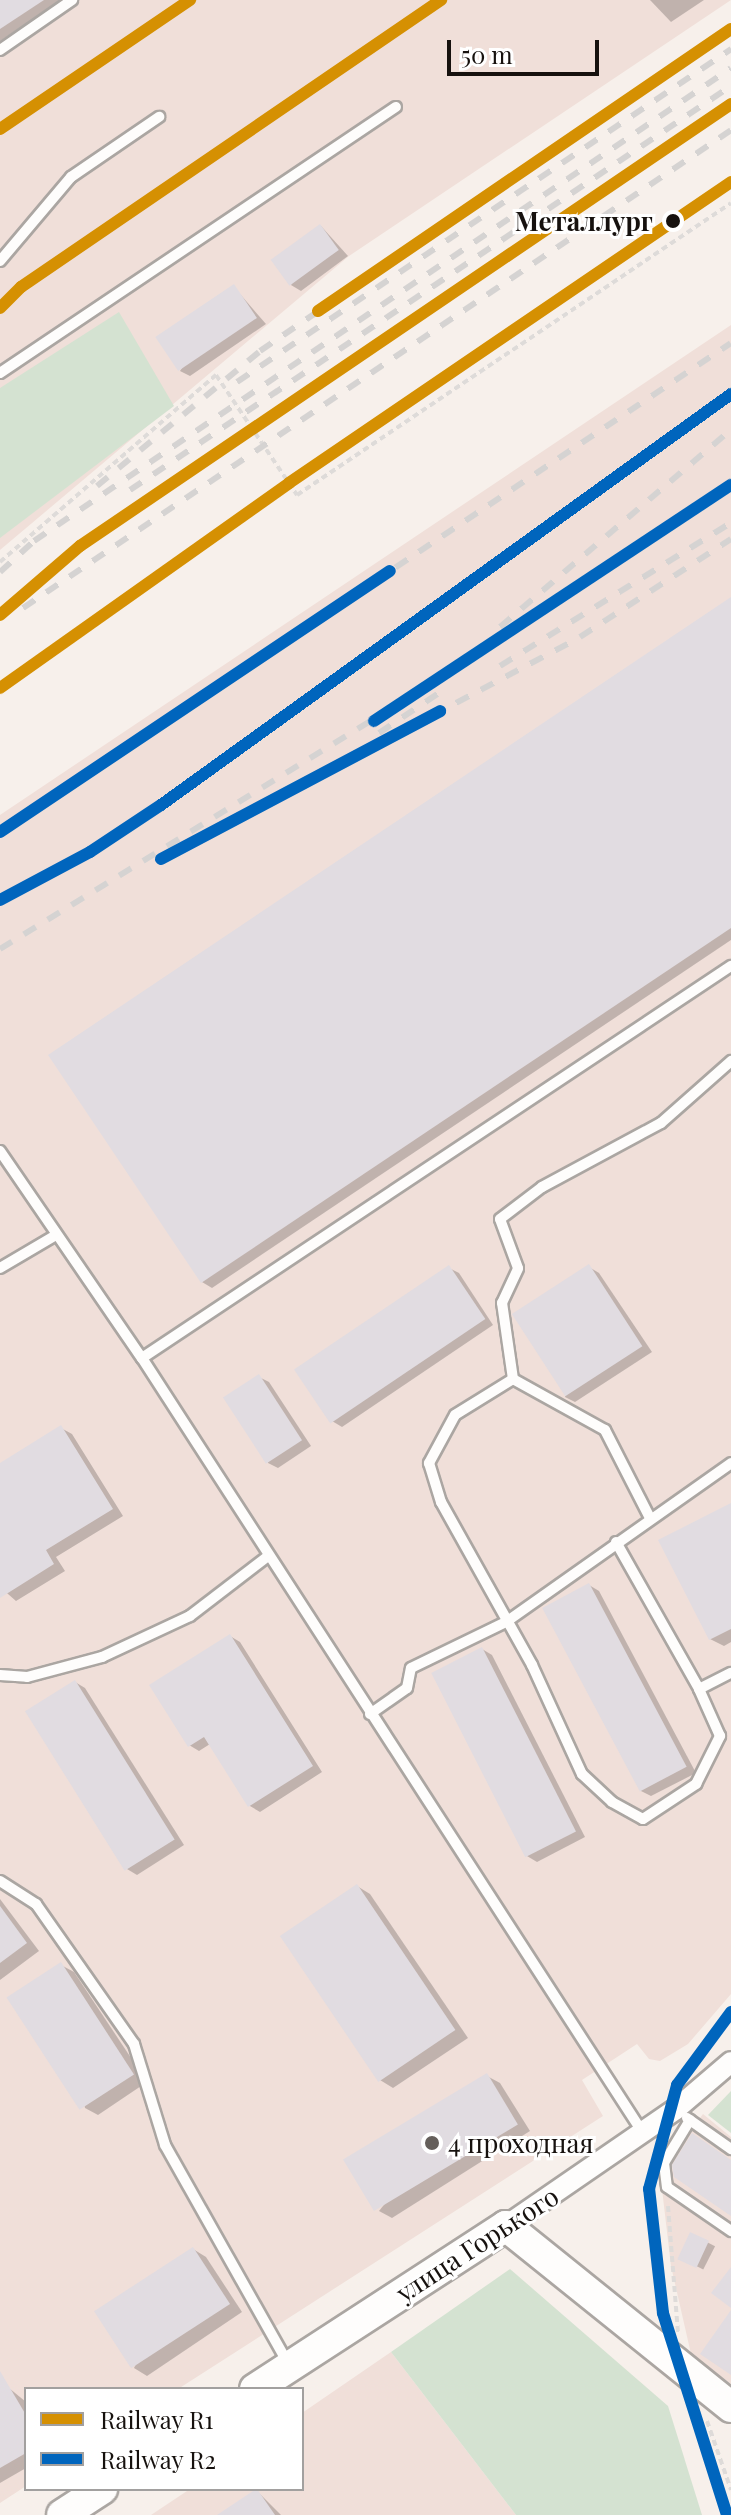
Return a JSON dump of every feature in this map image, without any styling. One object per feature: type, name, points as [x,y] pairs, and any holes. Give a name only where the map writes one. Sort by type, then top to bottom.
[{"type":"main road","name":"улица Горького","points":[[258,2387],[506,2226]]},
{"type":"main road","points":[[506,2226],[731,2407]]},
{"type":"main road","points":[[62,2515],[99,2491]]},
{"type":"street","name":"улица Горького","points":[[506,2226],[643,2133],[683,2115],[731,2062]]},
{"type":"lane","points":[[0,50],[72,0]]},
{"type":"lane","points":[[0,373],[396,107]]},
{"type":"lane","points":[[0,261],[71,177],[159,117]]},
{"type":"lane","points":[[142,1358],[731,966]]},
{"type":"lane","points":[[513,1379],[502,1303],[518,1268],[500,1219],[542,1187],[661,1123],[731,1061]]},
{"type":"lane","points":[[0,1151],[142,1358],[267,1557],[643,2133]]},
{"type":"lane","points":[[0,1268],[56,1235]]},
{"type":"lane","points":[[513,1379],[605,1430],[650,1518]]},
{"type":"lane","points":[[513,1379],[455,1415],[429,1463],[441,1502],[532,1665],[582,1774],[612,1802],[643,1819],[696,1784],[720,1736],[699,1689],[616,1542]]},
{"type":"lane","points":[[370,1714],[407,1688],[411,1668],[506,1622],[731,1463]]},
{"type":"lane","points":[[0,1675],[27,1677],[102,1657],[190,1616],[267,1557]]},
{"type":"lane","points":[[699,1689],[731,1673]]},
{"type":"lane","points":[[0,1881],[36,1904],[134,2044],[165,2145],[290,2366]]},
{"type":"lane","points":[[731,2149],[683,2115],[664,2163],[667,2187],[731,2231]]},
{"type":"path","points":[[0,562],[216,375],[297,495],[731,203]]},
{"type":"shaded area","points":[[0,0],[731,0],[349,256],[0,550]]},
{"type":"shaded area","points":[[731,325],[731,1994],[688,2044],[660,2061],[649,2059],[637,2044],[582,2080],[603,2116],[181,2387],[24,2387],[24,2487],[0,2503],[0,815]]},
{"type":"shaded area","points":[[703,2114],[731,2137],[731,2384],[691,2354],[671,2266],[660,2172]]},
{"type":"shaded area","points":[[391,2352],[516,2515],[151,2515],[187,2491],[304,2491],[304,2412]]},
{"type":"green space","points":[[119,312],[174,406],[0,538],[0,388]]},
{"type":"green space","points":[[731,2091],[731,2133],[708,2115]]},
{"type":"green space","points":[[510,2269],[668,2406],[702,2515],[516,2515],[391,2352]]},
{"type":"building","points":[[0,0],[44,0],[0,29]]},
{"type":"building","points":[[320,224],[339,250],[289,286],[271,260]]},
{"type":"building","points":[[234,284],[257,318],[178,371],[155,337]]},
{"type":"building","points":[[731,597],[731,928],[201,1283],[48,1055]]},
{"type":"building","points":[[589,1264],[642,1346],[565,1396],[512,1314]]},
{"type":"building","points":[[449,1265],[485,1319],[330,1423],[294,1370]]},
{"type":"building","points":[[259,1374],[302,1440],[266,1464],[223,1397]]},
{"type":"building","points":[[61,1425],[113,1509],[46,1550],[54,1564],[0,1598],[0,1463]]},
{"type":"building","points":[[731,1503],[731,1629],[709,1640],[658,1540]]},
{"type":"building","points":[[589,1583],[687,1767],[640,1792],[542,1608]]},
{"type":"building","points":[[230,1634],[313,1766],[248,1807],[204,1737],[188,1747],[149,1685]]},
{"type":"building","points":[[482,1647],[576,1831],[525,1857],[431,1673]]},
{"type":"building","points":[[75,1680],[175,1839],[125,1871],[25,1711]]},
{"type":"building","points":[[357,1884],[455,2030],[378,2082],[280,1936]]},
{"type":"building","points":[[0,1906],[27,1943],[0,1963]]},
{"type":"building","points":[[61,1962],[134,2074],[79,2110],[6,1997]]},
{"type":"building","name":"4 проходная","points":[[487,2073],[518,2124],[374,2211],[343,2160]]},
{"type":"building","points":[[692,2133],[731,2160],[731,2216],[674,2177],[672,2165]]},
{"type":"building","points":[[690,2232],[709,2241],[696,2268],[677,2259]]},
{"type":"building","points":[[193,2247],[230,2304],[131,2368],[94,2311]]},
{"type":"building","points":[[731,2267],[731,2308],[711,2293]]},
{"type":"building","points":[[731,2310],[731,2375],[700,2354]]},
{"type":"building","points":[[0,2371],[24,2412],[24,2454],[0,2468]]},
{"type":"building","points":[[253,2491],[258,2491],[275,2515],[217,2515]]},
{"type":"railway","points":[[0,129],[190,0]]},
{"type":"railway","points":[[0,308],[21,287],[441,0]]},
{"type":"railway","points":[[97,486],[260,351],[731,29]]},
{"type":"railway","points":[[237,382],[731,49]]},
{"type":"railway","points":[[0,572],[34,541],[731,68]]},
{"type":"railway","points":[[130,490],[731,86]]},
{"type":"railway","points":[[0,615],[80,546],[731,104]]},
{"type":"railway","points":[[23,608],[731,130]]},
{"type":"railway","points":[[0,832],[731,343]]},
{"type":"railway","points":[[0,900],[90,852],[161,805],[731,394]]},
{"type":"railway","points":[[500,627],[731,430]]},
{"type":"railway","points":[[0,949],[432,683],[731,485]]},
{"type":"railway","points":[[500,666],[731,523]]},
{"type":"railway","points":[[184,847],[580,637],[731,539]]},
{"type":"railway","points":[[379,733],[442,691]]},
{"type":"railway","points":[[727,2515],[663,2313],[649,2189],[677,2085],[731,2012]]},
{"type":"rail line","name":"R1","points":[[0,129],[190,0]]},
{"type":"rail line","name":"R1","points":[[0,308],[21,287],[441,0]]},
{"type":"rail line","name":"R1","points":[[318,311],[731,29]]},
{"type":"rail line","name":"R1","points":[[0,615],[80,546],[731,104]]},
{"type":"rail line","name":"R1","points":[[0,688],[289,483],[731,182]]},
{"type":"rail line","name":"R2","points":[[0,900],[90,852],[161,805],[731,394]]},
{"type":"rail line","name":"R2","points":[[374,721],[731,485]]},
{"type":"rail line","name":"R2","points":[[0,832],[390,571]]},
{"type":"rail line","name":"R2","points":[[161,859],[440,711]]},
{"type":"rail line","name":"R2","points":[[727,2515],[663,2313],[649,2189],[677,2085],[731,2012]]},
{"type":"place","name":"Металлург","points":[[673,221]]},
{"type":"place","name":"4 проходная","points":[[432,2143]]}]
